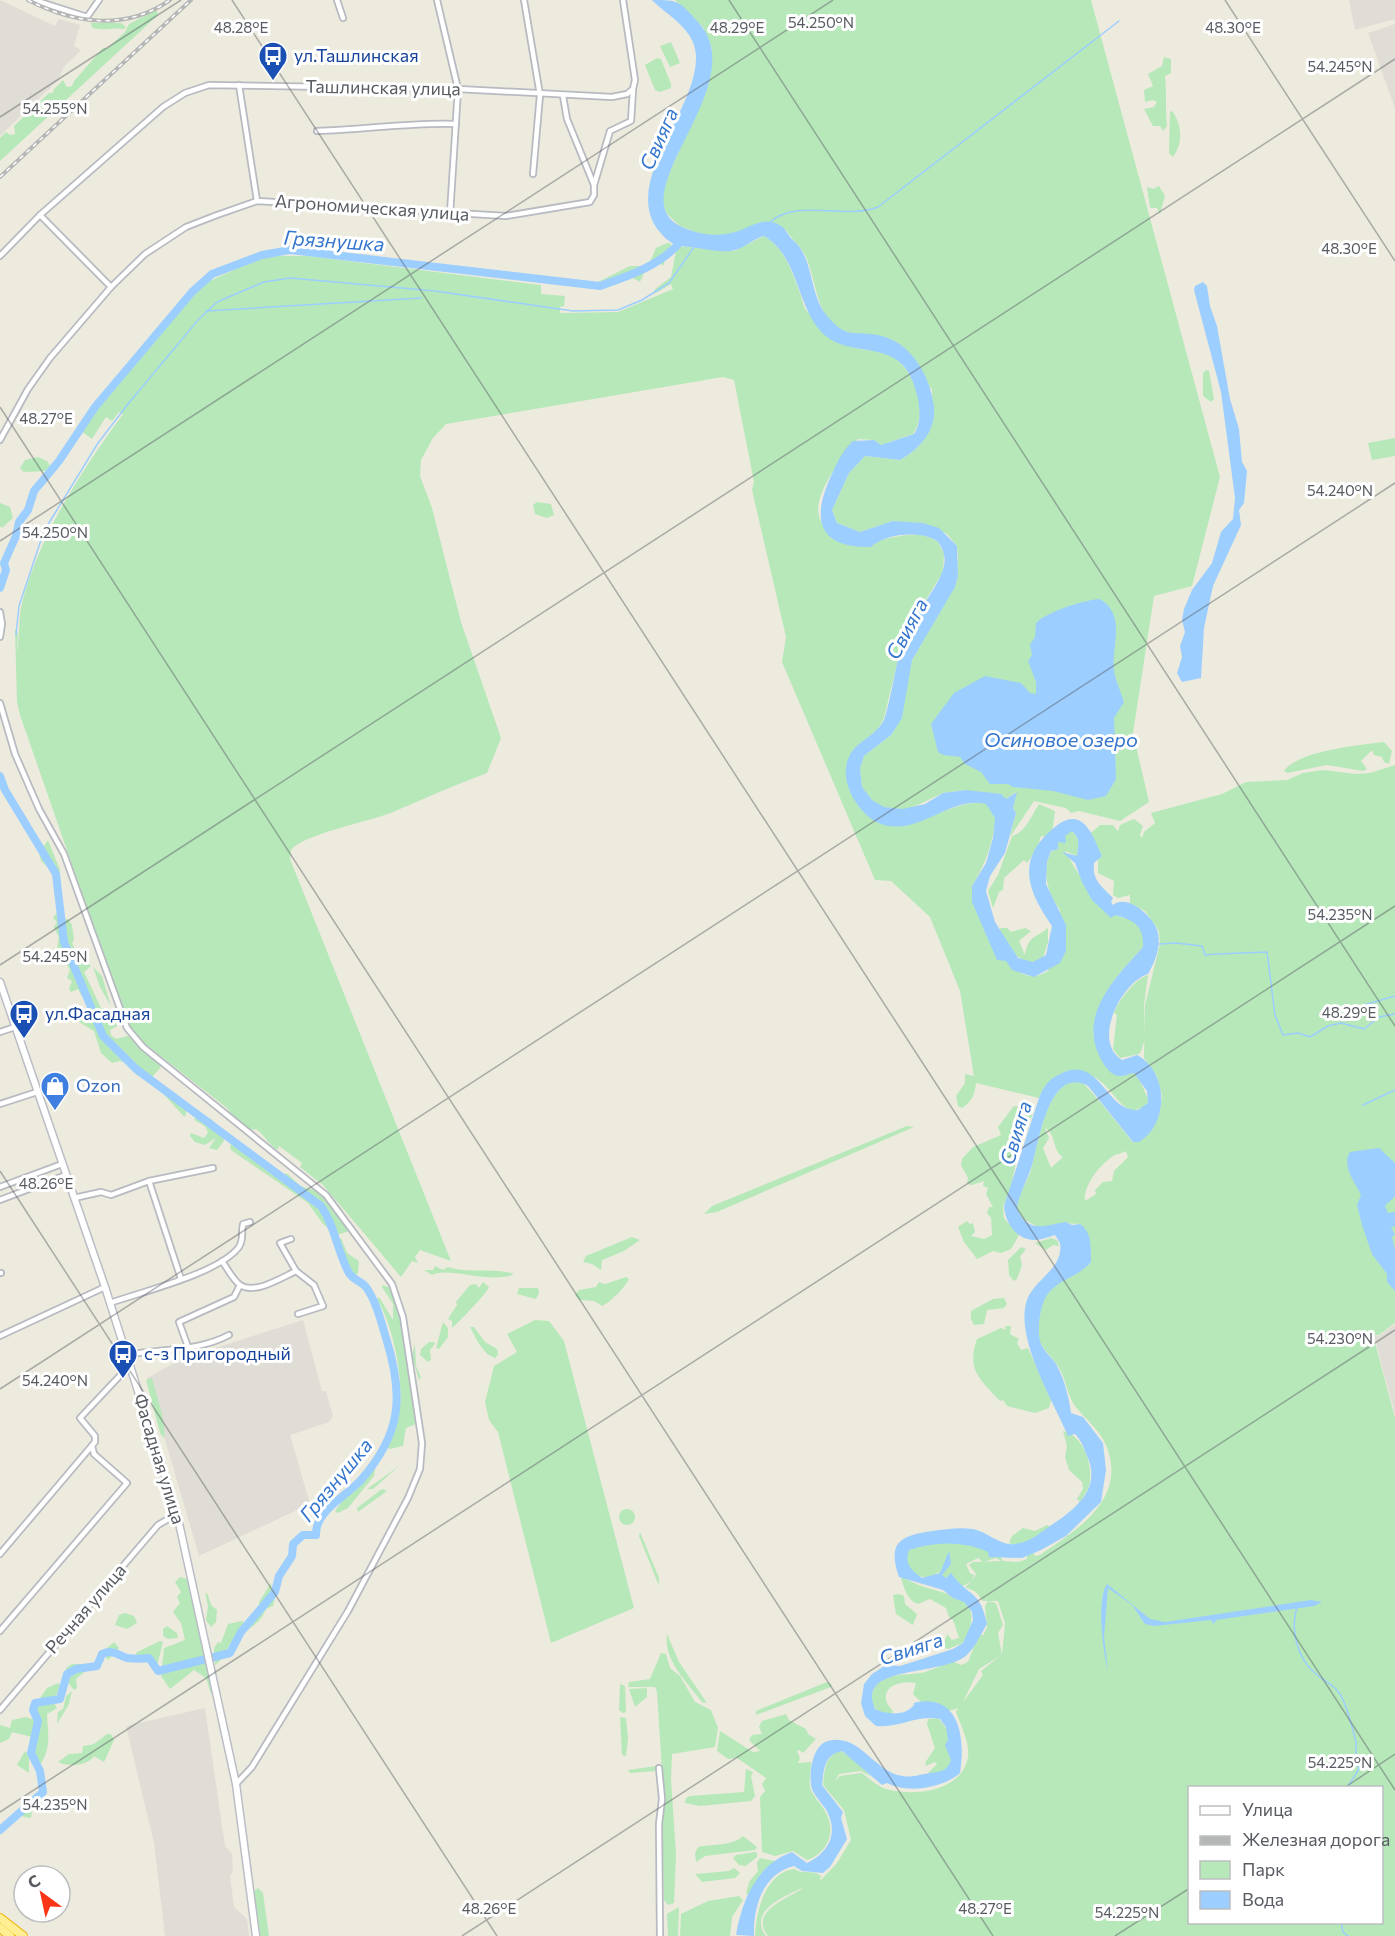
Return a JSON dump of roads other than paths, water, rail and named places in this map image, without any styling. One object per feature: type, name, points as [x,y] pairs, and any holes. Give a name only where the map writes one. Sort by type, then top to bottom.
[{"type":"highway","points":[[0,1918],[23,1936]]},
{"type":"highway","points":[[0,1928],[10,1936]]},
{"type":"main road","name":"Фасадная улица","points":[[0,982],[105,1287],[177,1514],[236,1784]]},
{"type":"main road","points":[[236,1784],[256,1936]]},
{"type":"street","points":[[34,0],[87,17],[99,0]]},
{"type":"street","points":[[337,0],[343,18]]},
{"type":"street","points":[[437,0],[458,89],[450,214]]},
{"type":"street","points":[[524,0],[540,95],[532,174]]},
{"type":"street","points":[[594,185],[610,131],[631,121],[634,72],[623,0]]},
{"type":"street","name":"Ташлинская улица","points":[[0,256],[40,215],[170,102],[194,89],[209,85],[458,89],[612,97],[627,94],[633,89]]},
{"type":"street","points":[[239,85],[257,201]]},
{"type":"street","points":[[563,96],[567,119],[594,185]]},
{"type":"street","points":[[317,131],[376,129],[422,123],[456,124]]},
{"type":"street","name":"Агрономическая улица","points":[[0,440],[28,389],[50,358],[111,287],[146,254],[186,227],[257,201],[506,216],[588,204],[594,195],[594,185]]},
{"type":"street","points":[[40,215],[111,287]]},
{"type":"street","points":[[0,612],[2,624],[0,637]]},
{"type":"street","points":[[0,703],[15,754],[39,809],[64,854],[127,1029],[143,1047],[326,1195],[392,1284],[403,1317],[422,1443],[420,1469],[408,1498],[348,1611],[252,1767],[236,1784]]},
{"type":"street","points":[[0,1032],[15,1027]]},
{"type":"street","points":[[0,1104],[37,1092]]},
{"type":"street","points":[[0,1187],[62,1164]]},
{"type":"street","points":[[74,1198],[100,1192],[111,1195],[149,1181],[213,1168]]},
{"type":"street","points":[[0,1200],[66,1175]]},
{"type":"street","points":[[149,1181],[181,1279]]},
{"type":"street","points":[[110,1303],[181,1279],[222,1261],[238,1247],[243,1236],[243,1224],[250,1222]]},
{"type":"street","points":[[291,1239],[280,1243],[296,1271],[314,1285],[323,1306],[298,1314]]},
{"type":"street","points":[[222,1261],[240,1285]]},
{"type":"street","points":[[240,1285],[265,1285],[296,1271]]},
{"type":"street","points":[[188,1347],[179,1322],[234,1297],[240,1285]]},
{"type":"street","points":[[0,1336],[105,1287]]},
{"type":"street","points":[[127,1355],[215,1342],[229,1335]]},
{"type":"street","points":[[0,1554],[92,1446],[95,1436],[80,1418],[130,1365]]},
{"type":"street","points":[[0,1631],[127,1483],[94,1454],[92,1446]]},
{"type":"street","name":"Речная улица","points":[[0,1710],[158,1525],[177,1514]]},
{"type":"street","points":[[659,1768],[662,1799],[659,1824],[660,1936]]},
{"type":"water","name":"Свияга","points":[[652,0],[674,1],[682,6],[698,22],[711,47],[711,76],[701,106],[673,165],[664,191],[666,212],[682,227],[706,234],[731,233],[761,222],[781,226],[805,257],[817,298],[828,317],[843,330],[884,337],[907,350],[922,370],[932,395],[934,416],[929,431],[920,445],[900,460],[865,456],[849,473],[832,510],[837,523],[860,532],[893,521],[923,523],[939,528],[957,546],[958,576],[955,587],[912,660],[902,718],[891,735],[864,756],[860,768],[862,787],[872,800],[884,807],[903,809],[925,804],[943,793],[966,790],[1001,794],[1006,799],[1017,792],[1013,808],[1016,813],[1005,853],[990,876],[986,891],[995,922],[1018,958],[1033,962],[1046,955],[1052,926],[1031,887],[1030,862],[1034,850],[1043,839],[1058,825],[1070,819],[1084,824],[1093,837],[1102,856],[1094,863],[1095,874],[1099,883],[1113,898],[1111,902],[1113,905],[1126,902],[1140,909],[1156,927],[1159,938],[1157,954],[1148,974],[1138,979],[1120,1000],[1110,1027],[1109,1040],[1113,1051],[1122,1060],[1137,1055],[1148,1063],[1155,1073],[1160,1085],[1161,1098],[1156,1123],[1149,1134],[1139,1142],[1133,1142],[1088,1086],[1075,1082],[1064,1086],[1048,1109],[1017,1208],[1026,1222],[1032,1225],[1044,1226],[1066,1222],[1072,1225],[1080,1224],[1089,1236],[1091,1262],[1081,1271],[1057,1285],[1047,1295],[1041,1311],[1039,1336],[1041,1344],[1061,1375],[1071,1413],[1083,1417],[1103,1443],[1106,1470],[1101,1502],[1066,1536],[1022,1558],[989,1557],[988,1552],[979,1548],[959,1544],[929,1545],[909,1550],[908,1563],[922,1578],[940,1573],[949,1551],[951,1564],[942,1575],[946,1578],[951,1573],[977,1599],[987,1624],[973,1647],[963,1658],[942,1666],[881,1681],[873,1690],[872,1700],[875,1709],[888,1713],[907,1711],[918,1702],[933,1702],[944,1706],[952,1713],[961,1736],[960,1773],[935,1786],[905,1788],[887,1783],[882,1785],[842,1751],[828,1759],[822,1785],[843,1812],[841,1818],[847,1839],[830,1867],[823,1873],[802,1871],[794,1866],[774,1876],[767,1884],[758,1904],[754,1936],[736,1935],[742,1909],[760,1874],[769,1865],[792,1852],[807,1863],[813,1860],[824,1850],[831,1838],[829,1816],[813,1792],[811,1783],[811,1769],[818,1748],[828,1741],[849,1742],[884,1768],[906,1776],[940,1771],[948,1767],[951,1760],[945,1745],[948,1740],[946,1727],[940,1719],[924,1718],[893,1725],[876,1726],[865,1716],[861,1703],[864,1684],[872,1674],[886,1665],[900,1666],[953,1649],[963,1643],[973,1620],[972,1612],[964,1602],[953,1598],[943,1590],[899,1577],[895,1556],[899,1543],[912,1535],[963,1528],[973,1529],[1004,1543],[1021,1543],[1034,1537],[1068,1513],[1083,1498],[1088,1489],[1091,1469],[1088,1458],[1075,1434],[1068,1436],[1045,1387],[1030,1350],[1024,1315],[1031,1292],[1058,1260],[1060,1243],[1055,1235],[1037,1240],[1022,1237],[1009,1224],[1004,1206],[1039,1098],[1049,1081],[1060,1074],[1074,1070],[1085,1071],[1094,1077],[1118,1103],[1127,1108],[1138,1110],[1148,1103],[1147,1091],[1134,1073],[1117,1076],[1108,1069],[1099,1055],[1094,1039],[1097,1010],[1112,983],[1143,947],[1143,940],[1140,929],[1136,925],[1128,919],[1115,915],[1111,918],[1092,900],[1075,863],[1062,852],[1077,856],[1078,840],[1072,831],[1065,836],[1066,843],[1058,842],[1058,849],[1051,851],[1047,862],[1046,884],[1066,925],[1066,951],[1060,963],[1034,977],[1012,970],[1006,961],[997,960],[972,902],[972,886],[986,863],[993,838],[995,818],[986,804],[972,803],[958,806],[916,823],[888,826],[865,814],[848,788],[846,767],[849,758],[854,749],[876,731],[883,722],[904,640],[942,573],[944,556],[937,541],[921,535],[893,536],[871,547],[840,543],[830,537],[824,528],[821,506],[835,466],[853,441],[874,440],[881,445],[914,434],[918,426],[918,399],[911,377],[901,363],[888,355],[844,345],[830,339],[818,328],[783,254],[764,236],[739,249],[725,251],[676,245],[659,231],[649,212],[649,191],[654,169],[686,99],[693,77],[696,56],[695,47],[686,31]]},
{"type":"water","points":[[1203,282],[1207,286],[1210,306],[1217,326],[1230,399],[1239,429],[1242,462],[1247,471],[1244,503],[1239,510],[1241,525],[1213,586],[1204,628],[1201,678],[1182,682],[1177,673],[1182,657],[1180,646],[1185,632],[1182,620],[1184,609],[1192,590],[1212,563],[1221,532],[1233,519],[1235,498],[1221,392],[1194,290],[1195,286]]},
{"type":"water","name":"Осиновое озеро","points":[[1100,599],[1108,606],[1116,622],[1114,670],[1124,702],[1114,718],[1116,779],[1106,796],[1088,800],[1053,791],[1013,787],[1008,784],[990,784],[981,772],[965,764],[960,757],[943,755],[938,752],[931,724],[954,693],[985,676],[1021,683],[1030,693],[1036,694],[1036,682],[1028,661],[1032,655],[1030,645],[1035,637],[1036,623],[1066,607]]},
{"type":"water","points":[[1379,1148],[1395,1163],[1395,1196],[1385,1206],[1388,1213],[1395,1212],[1395,1226],[1391,1228],[1395,1234],[1392,1237],[1395,1249],[1395,1291],[1387,1282],[1387,1274],[1372,1254],[1357,1205],[1361,1195],[1350,1175],[1347,1163],[1350,1152]]},
{"type":"water","points":[[1107,1584],[1150,1619],[1165,1622],[1311,1600],[1322,1602],[1314,1606],[1216,1620],[1214,1624],[1211,1620],[1154,1626],[1145,1624],[1132,1605],[1108,1588],[1104,1637],[1108,1671],[1101,1614]]},
{"type":"waterway","points":[[770,222],[794,211],[851,211],[878,207],[1119,21]]},
{"type":"waterway","name":"Грязнушка","points":[[0,588],[6,570],[4,563],[16,536],[19,522],[28,510],[34,491],[59,461],[95,407],[192,292],[212,274],[262,255],[290,250],[600,286],[655,263],[682,240]]},
{"type":"waterway","points":[[16,635],[19,606],[44,531],[98,443],[198,320],[217,302],[264,282],[290,278],[435,291],[573,311],[618,310],[642,300],[669,283],[694,247]]},
{"type":"waterway","points":[[206,311],[421,298]]},
{"type":"waterway","name":"Грязнушка","points":[[0,776],[5,790],[56,874],[64,942],[103,1036],[136,1069],[321,1206],[330,1222],[349,1273],[366,1287],[375,1305],[392,1359],[397,1396],[391,1430],[374,1464],[360,1481],[332,1505],[320,1519],[316,1535],[303,1535],[293,1544],[292,1556],[279,1576],[275,1592],[241,1632],[230,1653],[158,1671],[149,1658],[127,1658],[113,1652],[102,1654],[97,1666],[76,1669],[67,1674],[60,1699],[35,1703],[33,1710],[38,1721],[31,1753],[40,1771],[43,1792],[0,1830]]},
{"type":"waterway","points":[[1159,944],[1202,946],[1205,955],[1267,952],[1275,1015],[1283,1035],[1298,1033],[1310,1037],[1328,1026],[1341,1023],[1364,1029],[1379,1017],[1395,1014]]},
{"type":"waterway","points":[[1343,1011],[1395,996]]},
{"type":"waterway","points":[[1363,1105],[1395,1090]]},
{"type":"waterway","points":[[1297,1607],[1294,1625],[1300,1652],[1309,1668],[1339,1692],[1352,1727],[1359,1769],[1348,1786]]},
{"type":"waterway","points":[[1341,1924],[1343,1932],[1348,1936]]},
{"type":"railway","points":[[28,0],[63,14],[100,21],[136,16],[153,10],[170,0]]},
{"type":"railway","points":[[0,177],[191,0]]},
{"type":"place","name":"ул.Ташлинская","points":[[273,82]]},
{"type":"place","name":"ул.Фасадная","points":[[24,1040]]},
{"type":"place","name":"Ozon","points":[[55,1112]]},
{"type":"place","name":"с-з Пригородный","points":[[123,1380]]}]
